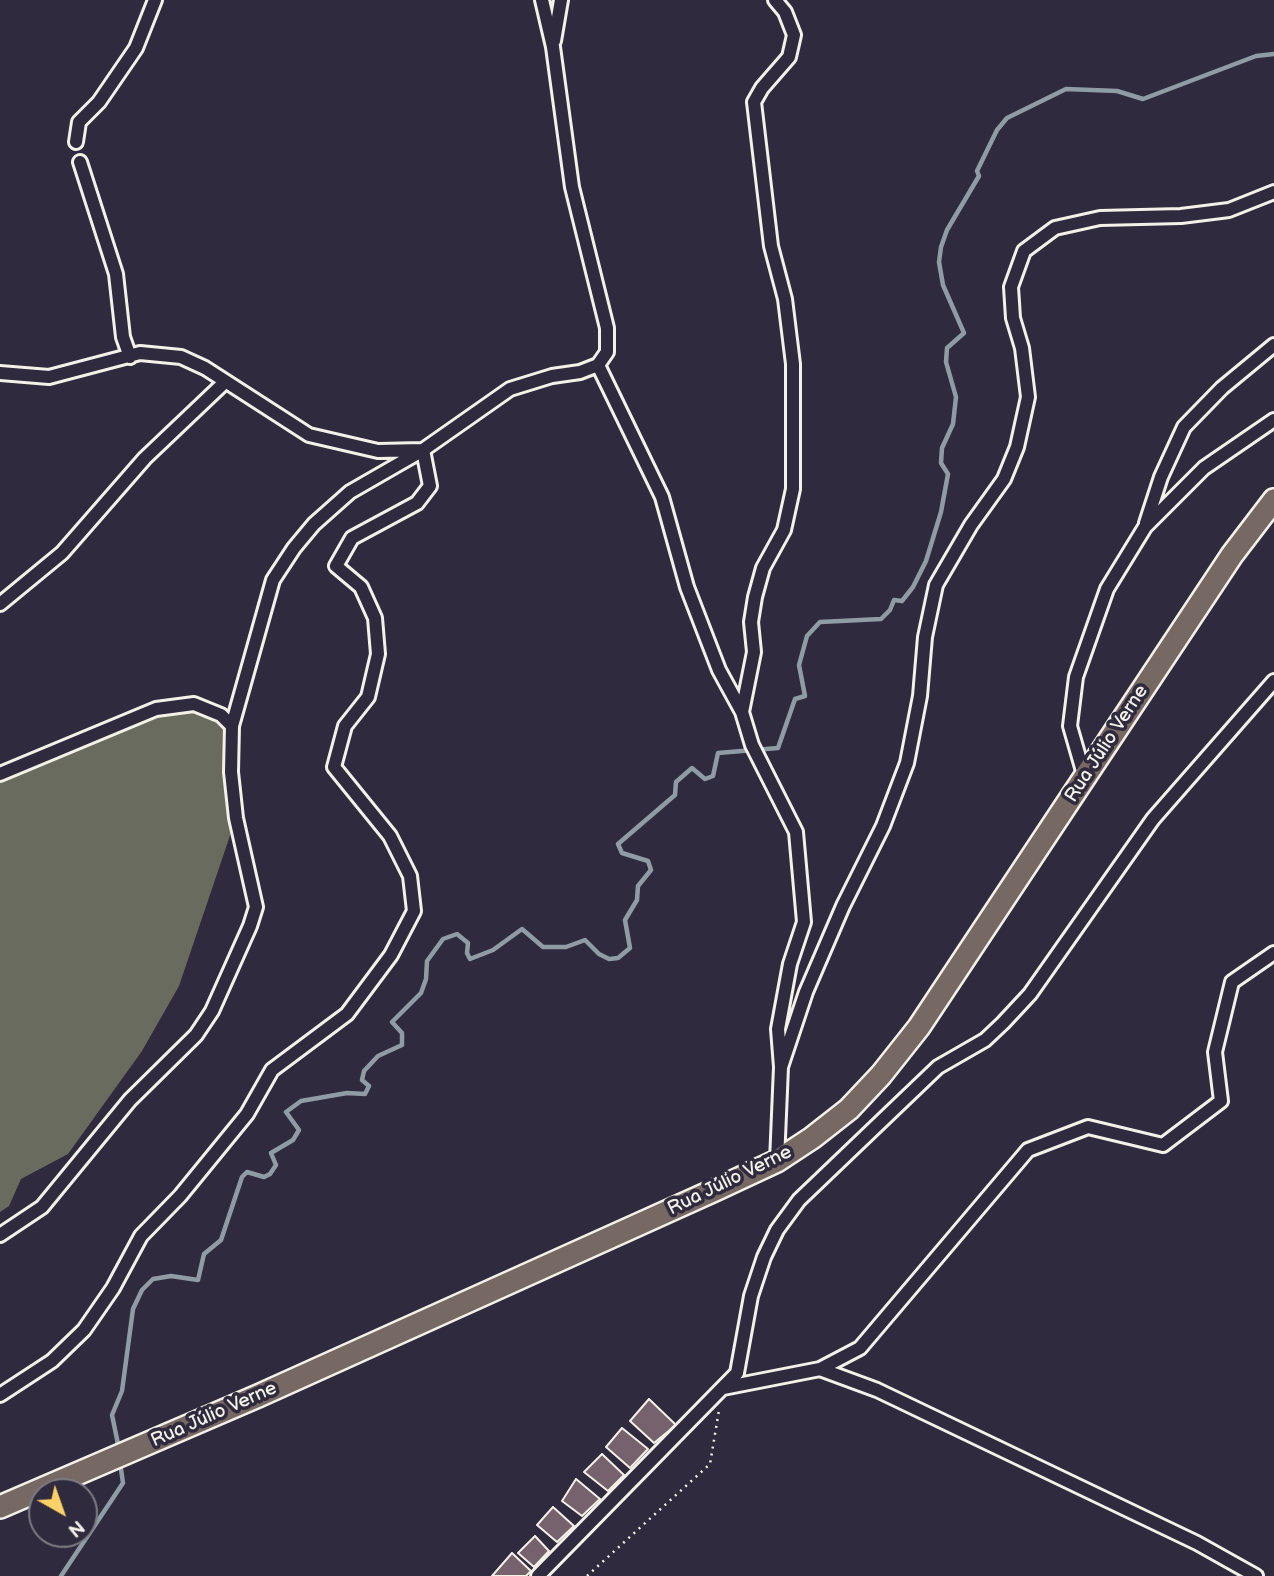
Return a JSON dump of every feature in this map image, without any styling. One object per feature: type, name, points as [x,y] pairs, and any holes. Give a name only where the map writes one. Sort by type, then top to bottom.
[{"type":"main road","name":"Rua Júlio Verne","points":[[0,1507],[258,1396],[777,1161],[812,1138],[849,1108],[881,1075],[919,1027],[1224,566],[1274,500]]},
{"type":"street","points":[[76,142],[79,122],[99,102],[136,48],[155,0]]},
{"type":"street","points":[[0,1235],[42,1207],[130,1100],[196,1035],[212,1011],[234,962],[256,907],[236,818],[231,772],[233,726],[272,580],[314,524],[350,492],[423,450],[510,389],[598,365],[607,352],[607,328],[572,187],[553,47],[542,0]]},
{"type":"street","points":[[553,47],[561,0]]},
{"type":"street","points":[[742,712],[754,652],[751,622],[755,597],[763,568],[784,530],[793,489],[793,364],[785,299],[771,246],[754,102],[762,88],[789,57],[794,35],[785,12],[775,0]]},
{"type":"street","points":[[80,162],[116,274],[121,324],[130,357]]},
{"type":"street","points":[[781,1067],[806,992],[843,906],[883,826],[907,763],[920,696],[925,637],[936,585],[971,525],[1004,479],[1017,447],[1028,397],[1022,348],[1013,317],[1011,287],[1024,251],[1055,228],[1100,218],[1181,216],[1228,210],[1274,192]]},
{"type":"street","points":[[1145,527],[1161,477],[1184,427],[1222,387],[1274,345]]},
{"type":"street","points":[[0,373],[49,377],[140,353],[181,357],[205,368],[309,435],[378,451],[423,450]]},
{"type":"street","points":[[598,365],[662,497],[687,587],[719,670],[742,712],[752,745],[796,832],[804,922],[790,964],[778,1029],[781,1067],[777,1161]]},
{"type":"street","points":[[0,604],[62,554],[145,458],[225,382]]},
{"type":"street","points":[[1085,778],[1070,726],[1076,677],[1107,589],[1145,527],[1203,468],[1274,420]]},
{"type":"street","points":[[0,1395],[52,1361],[85,1330],[113,1288],[141,1236],[180,1196],[247,1114],[272,1070],[347,1014],[391,955],[414,911],[410,876],[390,836],[371,809],[334,767],[345,726],[368,697],[378,654],[375,618],[361,587],[336,566],[352,538],[417,503],[430,486],[423,450]]},
{"type":"street","points":[[538,1576],[737,1373],[742,1357],[748,1306],[764,1257],[777,1230],[799,1200],[865,1140],[938,1067],[985,1041],[1021,1004],[1153,820],[1274,681]]},
{"type":"street","points":[[0,774],[156,709],[194,704],[221,715],[233,726]]},
{"type":"street","points":[[723,1388],[820,1369],[860,1348],[1028,1150],[1088,1127],[1163,1145],[1221,1101],[1215,1052],[1232,982],[1274,953]]},
{"type":"street","points":[[820,1369],[902,1402],[1197,1543],[1256,1576]]},
{"type":"path","points":[[587,1576],[710,1464],[723,1388]]},
{"type":"green space","points":[[194,704],[232,726],[236,818],[179,986],[142,1051],[68,1154],[21,1179],[9,1206],[0,1212],[0,774],[156,709]]},
{"type":"building","points":[[649,1399],[676,1425],[654,1443],[630,1421]]},
{"type":"building","points":[[622,1428],[648,1449],[630,1468],[606,1447]]},
{"type":"building","points":[[602,1454],[624,1475],[608,1491],[584,1472]]},
{"type":"building","points":[[576,1479],[600,1499],[582,1516],[562,1501]]},
{"type":"building","points":[[553,1507],[574,1526],[557,1542],[537,1525]]},
{"type":"building","points":[[535,1536],[549,1551],[534,1567],[518,1553]]},
{"type":"building","points":[[512,1553],[531,1571],[526,1576],[492,1576]]},
{"type":"waterway","points":[[118,1444],[112,1415],[122,1391],[133,1309],[142,1290],[153,1279],[171,1276],[198,1280],[204,1254],[221,1240],[242,1177],[247,1172],[264,1177],[270,1174],[276,1165],[271,1153],[293,1140],[299,1130],[286,1112],[301,1101],[347,1093],[365,1094],[369,1086],[362,1080],[364,1071],[378,1056],[402,1045],[402,1033],[392,1022],[421,993],[426,979],[427,961],[443,939],[457,934],[468,943],[467,953],[470,959],[493,950],[522,929],[543,947],[566,947],[585,940],[599,954],[609,959],[618,958],[630,948],[625,920],[637,900],[638,886],[651,870],[648,861],[622,853],[618,844],[675,795],[676,782],[692,768],[705,779],[713,776],[718,753],[778,748],[795,699],[805,696],[799,665],[807,636],[820,622],[881,619],[890,610],[894,600],[902,601],[913,587],[926,561],[941,512],[948,474],[941,463],[942,448],[953,424],[956,397],[946,362],[947,348],[964,333],[943,285],[939,262],[941,247],[947,230],[979,176],[977,171],[997,130],[1007,118],[1066,89],[1117,91],[1143,99],[1256,56],[1274,54]]},
{"type":"waterway","points":[[61,1576],[123,1483],[121,1469]]}]
